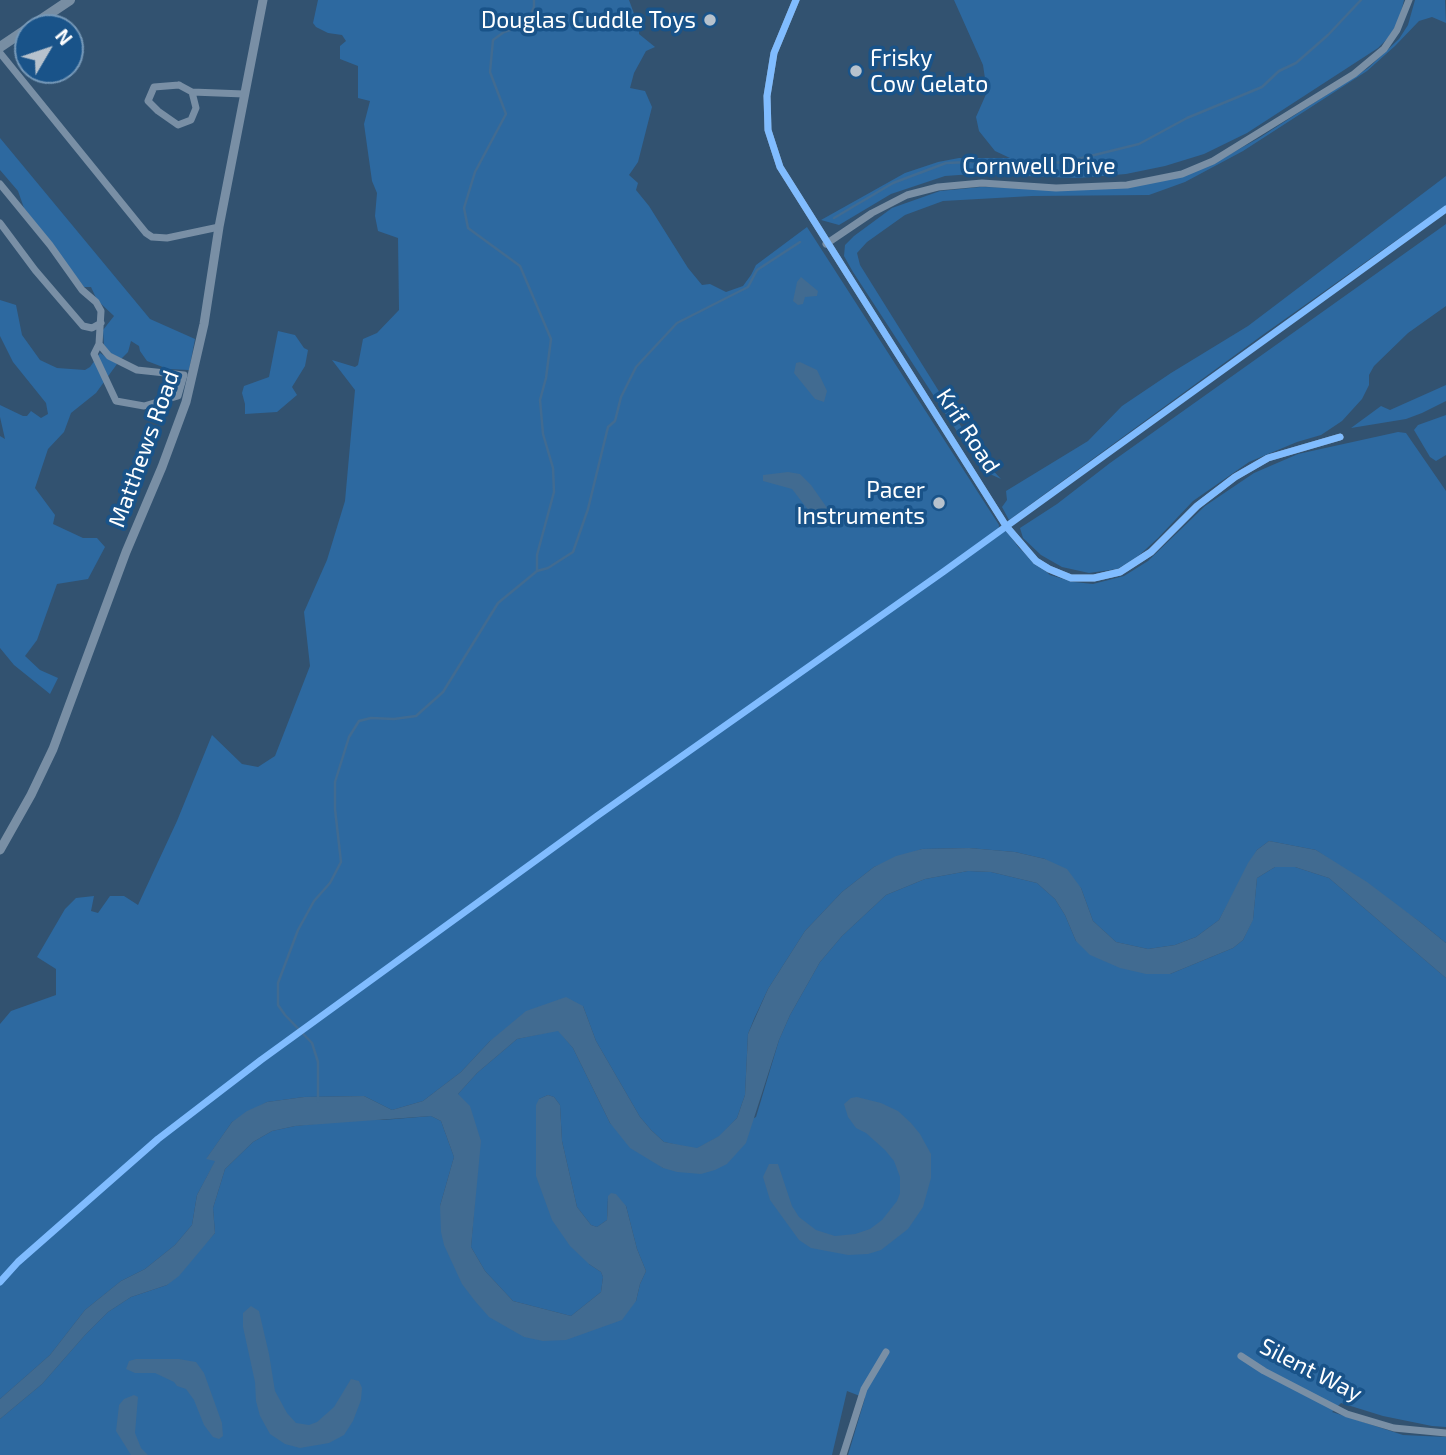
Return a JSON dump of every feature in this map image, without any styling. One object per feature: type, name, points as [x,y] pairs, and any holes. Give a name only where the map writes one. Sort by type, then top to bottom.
[{"type":"main road","points":[[0,47],[69,0]]},
{"type":"street","name":"Matthews Road","points":[[0,850],[53,749],[126,552],[186,402],[204,324],[219,226],[263,0]]},
{"type":"street","name":"Krif Road","points":[[796,0],[777,44],[769,78],[768,130],[780,167],[1006,526],[1036,561],[1071,578],[1094,578],[1130,568],[1151,552],[1197,506],[1235,477],[1268,458],[1340,437]]},
{"type":"street","name":"Cornwell Drive","points":[[826,244],[907,195],[937,187],[982,183],[1056,188],[1127,185],[1182,174],[1213,161],[1353,74],[1384,49],[1397,30],[1409,0]]},
{"type":"street","points":[[0,53],[146,233],[152,237],[167,237],[219,226]]},
{"type":"street","points":[[192,92],[196,108],[191,120],[178,125],[148,101],[154,87],[179,85],[192,92],[244,93]]},
{"type":"street","points":[[0,184],[101,311],[99,344],[94,354],[116,401],[144,406],[178,396],[184,375],[137,370],[109,356],[99,344]]},
{"type":"street","points":[[0,223],[34,270],[83,326],[92,328],[101,323]]},
{"type":"street","points":[[843,1455],[864,1389],[886,1352]]},
{"type":"street","name":"Silent Way","points":[[1241,1356],[1264,1371],[1347,1414],[1394,1428],[1446,1433]]},
{"type":"shaded area","points":[[318,0],[629,0],[639,34],[655,47],[646,51],[634,73],[630,88],[645,91],[652,107],[638,162],[629,175],[638,183],[636,190],[688,268],[702,285],[710,284],[726,292],[743,286],[756,265],[807,227],[999,525],[998,533],[1005,528],[1019,548],[1050,575],[1093,584],[1124,576],[1148,561],[1205,506],[1254,473],[1298,454],[1398,432],[1406,433],[1446,491],[1446,943],[1316,850],[1269,841],[1257,850],[1219,920],[1196,937],[1175,945],[1148,949],[1116,942],[1093,921],[1081,888],[1045,859],[1015,852],[969,848],[922,849],[874,867],[842,892],[805,931],[768,989],[754,1019],[748,1034],[745,1095],[737,1118],[720,1136],[696,1149],[664,1142],[651,1130],[640,1117],[596,1041],[583,1006],[490,1041],[461,1072],[423,1101],[392,1110],[364,1096],[304,1097],[267,1102],[232,1122],[207,1158],[216,1160],[197,1195],[192,1225],[175,1245],[145,1269],[121,1281],[85,1310],[50,1355],[0,1399],[0,1024],[11,1011],[56,995],[56,969],[37,957],[65,909],[76,898],[94,896],[91,911],[98,913],[110,896],[124,896],[138,905],[177,821],[212,735],[242,764],[258,767],[275,756],[310,666],[304,612],[327,560],[345,501],[355,390],[332,360],[355,367],[358,365],[363,339],[377,333],[399,310],[398,238],[378,231],[375,216],[377,193],[372,181],[364,124],[370,101],[358,98],[358,66],[340,59],[340,46],[346,41],[342,35],[328,33],[313,23]]},
{"type":"shaded area","points":[[954,0],[1404,0],[1399,20],[1389,37],[1378,48],[1247,133],[1204,154],[1126,174],[1078,178],[973,174],[945,176],[891,194],[839,225],[821,220],[905,173],[938,162],[959,158],[1010,158],[995,151],[979,131],[976,117],[987,92],[983,65]]},
{"type":"shaded area","points":[[1415,0],[1445,0],[1446,23],[1432,17],[1419,21],[1367,71],[1243,151],[1185,182],[1149,195],[1032,196],[943,201],[905,215],[867,242],[857,253],[860,265],[955,417],[983,460],[1001,479],[990,474],[973,456],[853,272],[844,256],[845,245],[892,208],[940,191],[981,187],[1077,189],[1159,181],[1223,158],[1368,68],[1399,39],[1408,25]]},
{"type":"shaded area","points":[[0,138],[150,319],[195,339],[189,370],[168,369],[147,361],[139,346],[131,341],[128,352],[121,359],[110,353],[104,345],[103,330],[114,316],[97,300],[91,287],[84,287],[24,208],[18,191],[0,170]]},
{"type":"shaded area","points":[[1446,176],[1446,205],[1009,520],[1002,507],[1007,500],[1006,491],[1088,441],[1122,406],[1248,326]]},
{"type":"shaded area","points":[[1446,224],[1446,306],[1408,333],[1374,366],[1362,399],[1342,421],[1321,435],[1249,462],[1193,501],[1134,560],[1117,569],[1089,573],[1062,567],[1041,555],[1023,538],[1020,528]]},
{"type":"shaded area","points":[[801,277],[818,291],[817,296],[805,297],[803,304],[798,305],[793,301],[797,282]]},
{"type":"shaded area","points":[[0,300],[16,305],[22,335],[40,360],[57,368],[85,370],[100,353],[117,364],[96,393],[71,413],[64,432],[48,449],[35,488],[55,515],[53,524],[83,538],[97,538],[105,547],[88,579],[57,584],[37,640],[25,656],[40,670],[58,678],[50,694],[14,665],[0,648],[0,436],[5,439],[0,405],[23,416],[27,416],[31,411],[41,418],[48,414],[46,403],[13,362],[0,336]]},
{"type":"shaded area","points":[[278,331],[295,335],[308,350],[305,366],[292,387],[297,395],[277,412],[245,414],[242,393],[244,386],[269,377]]},
{"type":"shaded area","points":[[800,362],[817,370],[827,391],[824,402],[815,399],[794,373],[796,363]]},
{"type":"shaded area","points":[[1446,385],[1446,401],[1422,413],[1406,419],[1351,428],[1381,406],[1390,410]]},
{"type":"shaded area","points":[[1446,415],[1446,455],[1436,461],[1430,457],[1414,430],[1418,425]]},
{"type":"shaded area","points":[[788,472],[800,474],[811,485],[830,512],[831,521],[825,525],[816,520],[792,489],[763,481],[763,475]]},
{"type":"shaded area","points":[[1269,841],[1316,850],[1367,882],[1420,922],[1446,943],[1446,978],[1329,878],[1295,867],[1275,867],[1257,878],[1253,920],[1243,940],[1233,948],[1170,974],[1146,974],[1120,968],[1090,955],[1076,941],[1055,899],[1037,883],[991,872],[968,871],[925,879],[886,895],[842,936],[820,962],[779,1040],[746,1143],[727,1164],[715,1170],[701,1174],[677,1172],[663,1168],[630,1148],[610,1123],[573,1048],[558,1031],[517,1039],[477,1073],[458,1094],[470,1106],[481,1141],[471,1247],[485,1271],[513,1301],[571,1316],[601,1292],[601,1272],[570,1246],[552,1220],[536,1176],[536,1105],[539,1099],[548,1095],[554,1097],[560,1105],[562,1141],[577,1207],[591,1225],[597,1227],[607,1220],[608,1196],[611,1193],[616,1194],[626,1206],[637,1249],[646,1271],[636,1301],[622,1320],[566,1340],[543,1341],[524,1337],[489,1317],[462,1284],[444,1245],[440,1206],[454,1157],[441,1121],[431,1116],[295,1126],[272,1131],[253,1142],[225,1169],[213,1208],[215,1233],[179,1276],[167,1285],[131,1297],[108,1312],[42,1384],[0,1419],[0,1399],[50,1355],[85,1310],[121,1281],[145,1269],[175,1245],[192,1225],[197,1195],[215,1161],[206,1159],[232,1122],[247,1111],[267,1102],[304,1097],[364,1096],[392,1110],[423,1101],[461,1072],[490,1041],[526,1011],[566,997],[583,1006],[596,1041],[640,1117],[651,1130],[664,1142],[697,1148],[719,1136],[737,1118],[745,1095],[748,1034],[768,989],[805,931],[842,892],[874,867],[896,856],[922,849],[969,848],[1015,852],[1045,859],[1067,869],[1081,888],[1093,921],[1116,942],[1148,949],[1175,945],[1196,937],[1219,920],[1248,863],[1257,850]]},
{"type":"shaded area","points":[[1275,867],[1295,867],[1329,878],[1446,978],[1446,1427],[1383,1416],[1341,1403],[1332,1412],[1403,1435],[1446,1437],[1446,1455],[848,1455],[865,1398],[847,1391],[832,1455],[0,1455],[0,1419],[42,1384],[108,1312],[131,1297],[167,1285],[215,1233],[213,1208],[225,1169],[253,1142],[272,1131],[360,1119],[431,1116],[441,1121],[454,1157],[440,1206],[524,1337],[636,1301],[646,1271],[637,1249],[626,1206],[608,1197],[607,1220],[597,1227],[591,1225],[577,1207],[562,1141],[560,1105],[554,1097],[548,1095],[539,1099],[589,1264],[601,1272],[603,1277],[601,1292],[571,1316],[513,1301],[485,1271],[471,1247],[475,1198],[458,1094],[477,1073],[517,1039],[558,1030],[573,1048],[610,1123],[663,1168],[756,1117],[779,1040],[820,962],[842,936],[886,895],[925,879],[968,871],[991,872],[1037,883],[1055,899],[1076,941],[1170,974],[1233,948],[1243,940],[1253,919],[1257,878]]},
{"type":"shaded area","points":[[857,1097],[898,1111],[911,1123],[931,1154],[931,1178],[923,1207],[908,1229],[881,1250],[848,1255],[811,1248],[799,1240],[770,1200],[763,1177],[769,1164],[778,1164],[792,1206],[799,1217],[816,1230],[835,1236],[855,1234],[870,1229],[882,1220],[897,1201],[900,1177],[894,1161],[885,1150],[856,1128],[848,1117],[844,1104]]},
{"type":"shaded area","points":[[251,1306],[259,1311],[275,1391],[296,1423],[309,1425],[317,1422],[334,1407],[351,1379],[359,1381],[362,1388],[361,1400],[344,1435],[329,1443],[300,1448],[285,1444],[270,1434],[260,1416],[256,1401],[255,1382],[243,1327],[243,1313]]},
{"type":"shaded area","points":[[179,1359],[196,1362],[204,1373],[222,1423],[223,1436],[219,1439],[213,1437],[186,1389],[155,1373],[135,1373],[126,1369],[129,1361]]},
{"type":"shaded area","points":[[134,1395],[138,1397],[135,1433],[141,1448],[148,1455],[131,1455],[116,1431],[119,1405],[124,1399]]},
{"type":"waterway","points":[[318,1101],[318,1062],[312,1043],[278,1005],[278,983],[298,930],[341,862],[335,782],[349,737],[359,721],[416,716],[443,692],[498,603],[537,571],[537,555],[554,492],[553,468],[543,434],[540,400],[551,339],[520,266],[468,228],[464,208],[475,172],[506,114],[490,72],[493,40],[504,32],[526,25],[534,7],[534,0]]},
{"type":"waterway","points":[[834,218],[893,183],[946,163],[1066,162],[1139,144],[1187,118],[1262,87],[1279,71],[1296,63],[1328,35],[1361,0]]},
{"type":"waterway","points":[[537,571],[548,568],[573,552],[588,509],[608,427],[615,421],[621,397],[636,367],[677,323],[748,287],[757,270],[800,242]]},
{"type":"cycle path","points":[[796,0],[774,53],[767,96],[768,130],[780,167],[1006,526],[1036,561],[1071,578],[1094,578],[1120,572],[1151,552],[1197,506],[1235,477],[1268,458],[1340,437]]},
{"type":"cycle path","points":[[0,1282],[18,1262],[158,1139],[261,1060],[597,816],[943,572],[1446,209]]},
{"type":"place","name":"Douglas Cuddle Toys","points":[[710,20]]},
{"type":"place","name":"Frisky Cow Gelato","points":[[856,71]]},
{"type":"place","name":"Pacer Instruments","points":[[939,503]]}]
